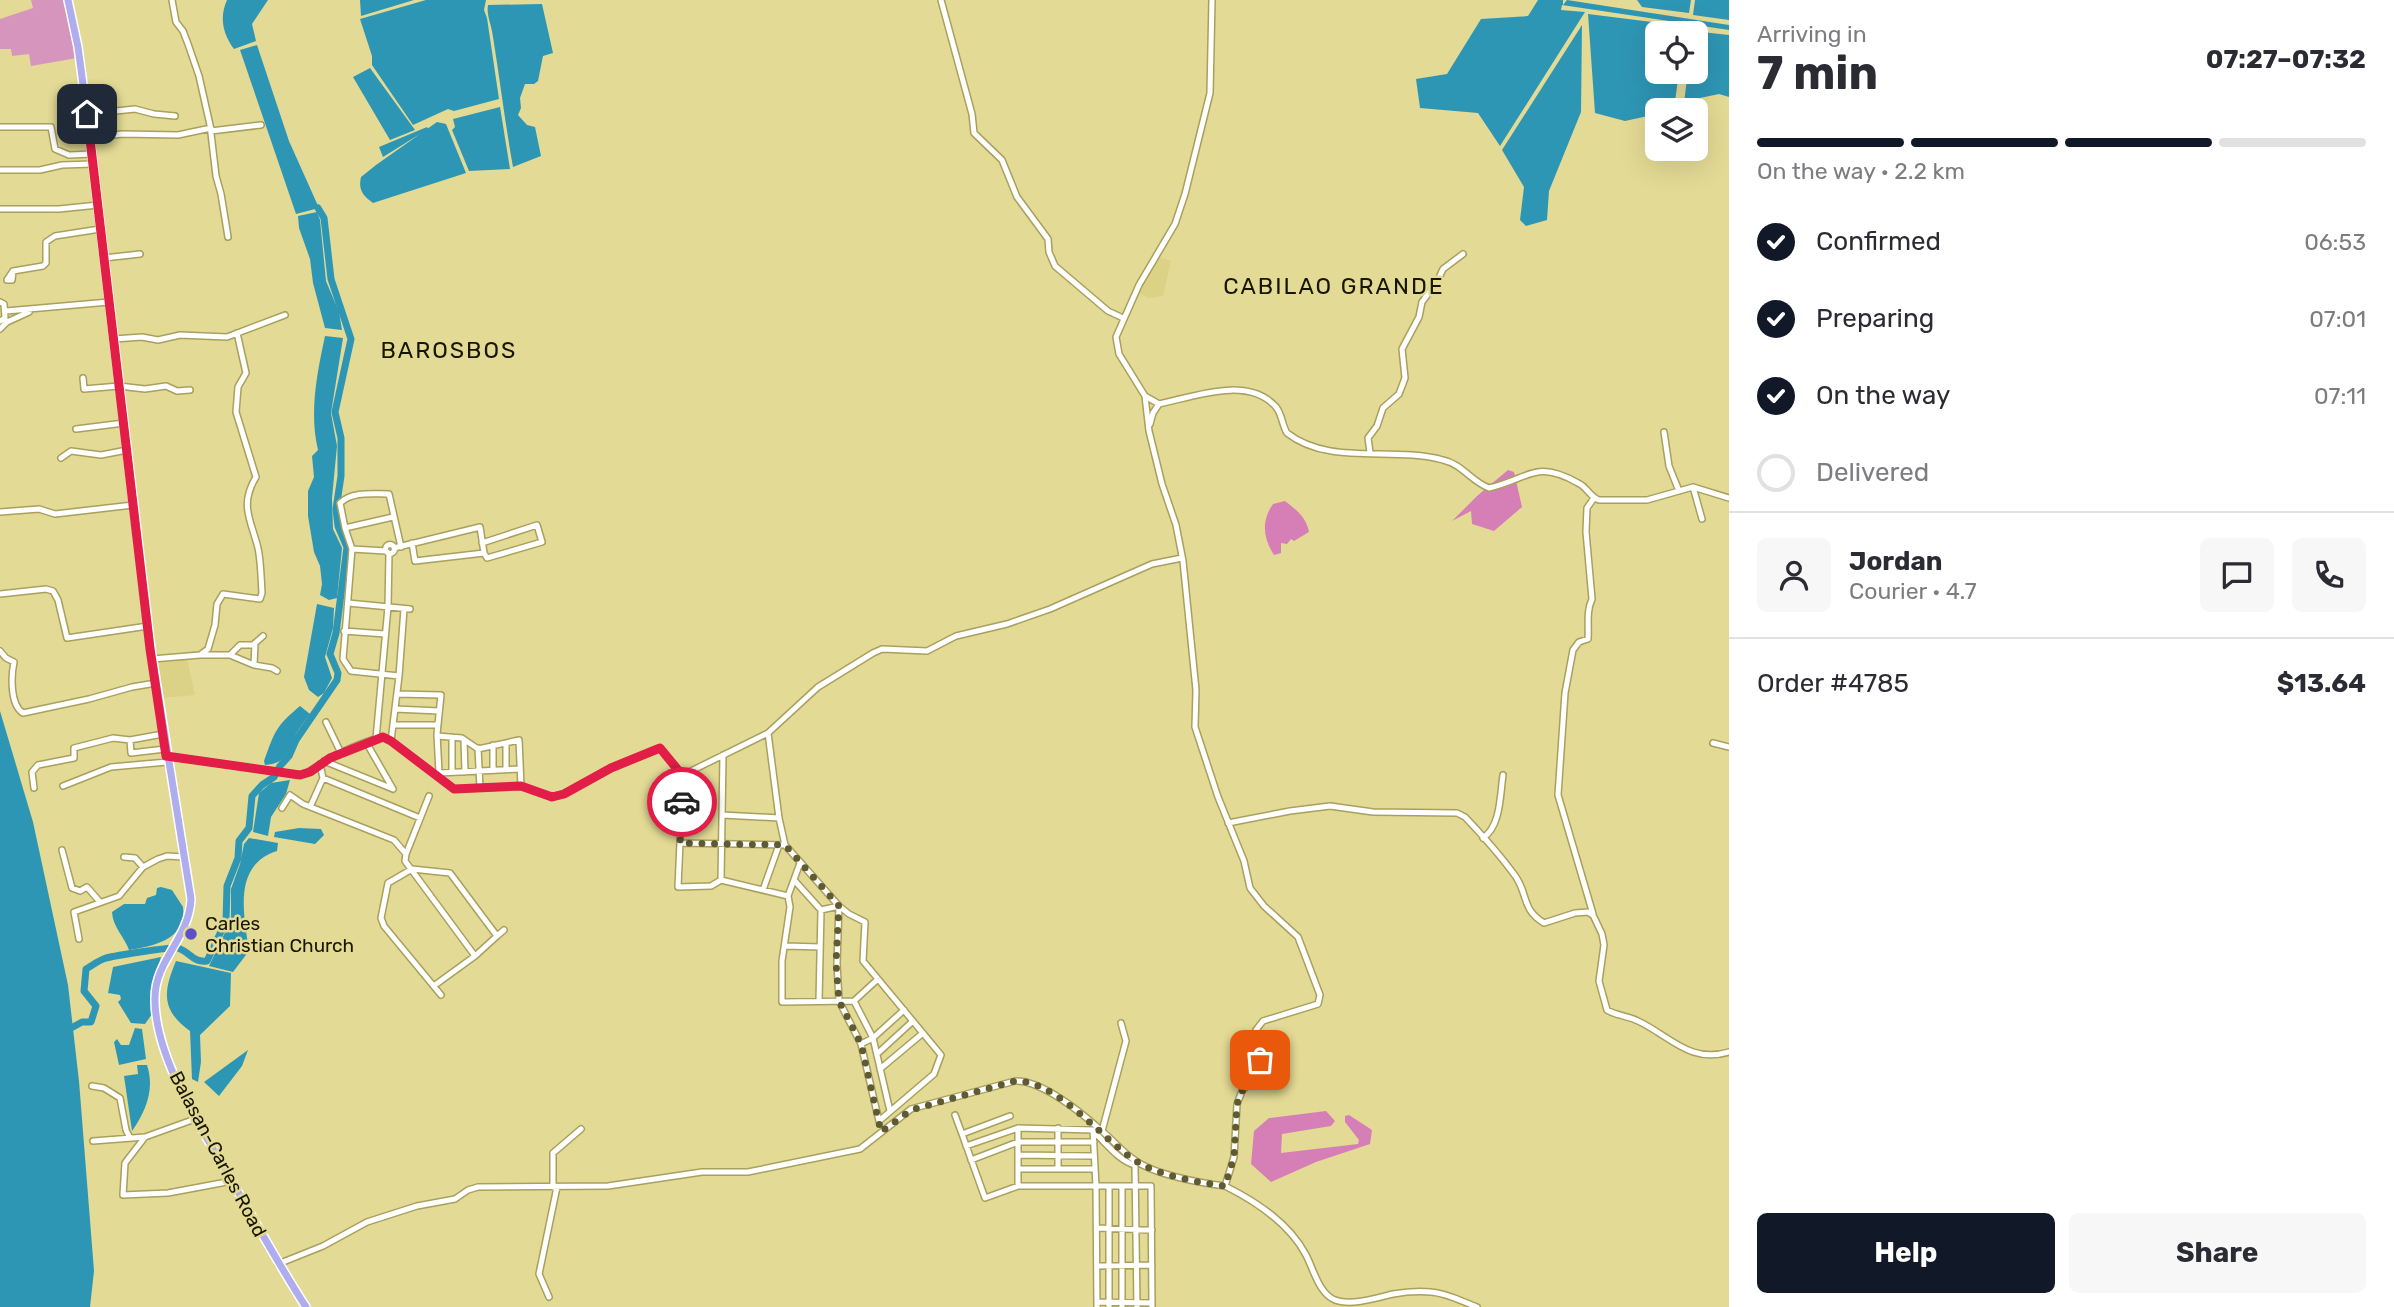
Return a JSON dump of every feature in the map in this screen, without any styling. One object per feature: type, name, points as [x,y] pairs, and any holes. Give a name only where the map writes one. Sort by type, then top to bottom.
[{"type":"main road","name":"Balasan-Carles Road","points":[[68,0],[78,47],[87,114],[152,659],[191,900],[186,926],[157,981],[156,1012],[170,1063],[195,1119],[278,1264],[306,1307]]},
{"type":"street","points":[[172,0],[176,22],[183,30],[199,76],[211,130],[216,176],[228,237]]},
{"type":"street","points":[[941,0],[972,114],[974,133],[1002,160],[1017,197],[1048,239],[1049,252],[1055,266],[1101,306],[1124,318]]},
{"type":"street","points":[[1212,0],[1210,93],[1185,194],[1175,224],[1153,258],[1124,318],[1116,337],[1116,347],[1145,396],[1149,430],[1176,525],[1196,690],[1195,727],[1254,895],[1298,937],[1320,1000],[1313,1006],[1263,1021],[1256,1030],[1261,1071],[1242,1091],[1237,1104],[1234,1157],[1225,1186]]},
{"type":"street","points":[[87,114],[135,109],[175,116]]},
{"type":"street","points":[[90,138],[122,134],[178,135],[261,125]]},
{"type":"street","points":[[0,127],[51,127],[55,149],[69,155],[92,154]]},
{"type":"street","points":[[0,170],[40,170],[62,165],[93,164]]},
{"type":"street","points":[[0,209],[59,209],[98,205]]},
{"type":"street","points":[[13,271],[43,266],[46,263],[46,242],[55,236],[100,229]]},
{"type":"street","points":[[104,258],[140,254]]},
{"type":"street","points":[[1370,452],[1368,438],[1377,426],[1379,413],[1399,394],[1405,378],[1402,349],[1419,317],[1422,302],[1445,267],[1463,254]]},
{"type":"street","points":[[0,302],[4,304],[6,311],[5,318],[0,321]]},
{"type":"street","points":[[6,311],[109,302]]},
{"type":"street","points":[[0,329],[7,322],[36,309]]},
{"type":"street","points":[[114,339],[142,337],[158,340],[180,335],[227,337],[285,315]]},
{"type":"street","points":[[200,655],[208,649],[215,625],[217,604],[223,594],[260,599],[262,593],[258,547],[251,529],[247,504],[249,490],[256,477],[236,412],[238,387],[246,373],[237,333]]},
{"type":"street","points":[[83,377],[83,390],[119,386],[145,389],[166,386],[177,391],[190,390]]},
{"type":"street","points":[[1145,396],[1159,404],[1201,394],[1231,390],[1247,392],[1275,405],[1283,427],[1295,439],[1326,452],[1412,454],[1447,460],[1489,488],[1535,471],[1550,471],[1581,484],[1594,499],[1637,500],[1666,496],[1693,487],[1729,498]]},
{"type":"street","points":[[1149,430],[1151,417],[1159,404]]},
{"type":"street","points":[[76,429],[124,423]]},
{"type":"street","points":[[1664,432],[1669,466],[1679,491]]},
{"type":"street","points":[[61,458],[71,451],[101,455],[127,450]]},
{"type":"street","points":[[1693,487],[1702,519]]},
{"type":"street","points":[[376,739],[383,675],[393,550],[393,517],[389,494],[355,495],[340,503],[352,549],[343,659],[351,671],[383,675],[399,676]]},
{"type":"street","points":[[1594,499],[1587,508],[1586,520],[1592,599],[1588,608],[1588,639],[1579,642],[1573,650],[1565,693],[1558,795],[1593,915],[1602,934],[1604,945],[1599,981],[1607,1010],[1615,1015],[1639,1021],[1693,1053],[1706,1056],[1729,1052]]},
{"type":"street","points":[[0,512],[40,509],[55,514],[133,505]]},
{"type":"street","points":[[345,528],[393,517]]},
{"type":"street","points":[[352,549],[393,550],[480,527],[482,543],[484,553],[487,558],[542,542],[537,525],[482,543]]},
{"type":"street","points":[[412,543],[415,561],[484,553]]},
{"type":"street","points":[[682,775],[768,733],[818,687],[882,649],[927,651],[956,636],[1050,610],[1152,564],[1182,558]]},
{"type":"street","points":[[0,594],[47,589],[53,591],[58,600],[67,638],[148,626]]},
{"type":"street","points":[[348,603],[407,609],[391,741]]},
{"type":"street","points":[[344,631],[385,634]]},
{"type":"street","points":[[230,655],[240,645],[255,642],[263,636]]},
{"type":"street","points":[[254,665],[255,642]]},
{"type":"street","points":[[0,651],[14,662],[11,674],[17,707],[23,713],[156,683]]},
{"type":"street","points":[[152,659],[230,655],[277,671]]},
{"type":"street","points":[[397,694],[440,695],[437,736],[439,773],[520,769]]},
{"type":"street","points":[[395,709],[439,711]]},
{"type":"street","points":[[326,722],[341,753]]},
{"type":"street","points":[[396,725],[438,725]]},
{"type":"street","points":[[34,788],[32,772],[38,765],[74,758],[74,748],[113,738],[130,740],[163,733]]},
{"type":"street","points":[[763,890],[782,845],[768,733]]},
{"type":"street","points":[[437,736],[464,740],[478,748],[519,740],[521,786]]},
{"type":"street","points":[[130,740],[131,753],[166,755],[300,775],[341,753],[383,737],[454,789],[521,786],[552,797],[564,794],[611,768],[660,748],[682,775],[678,887],[711,886],[721,880],[788,896]]},
{"type":"street","points":[[452,737],[452,772]]},
{"type":"street","points":[[464,740],[465,772]]},
{"type":"street","points":[[366,743],[393,789]]},
{"type":"street","points":[[506,743],[506,769]]},
{"type":"street","points":[[1713,743],[1729,747]]},
{"type":"street","points":[[493,745],[493,770]]},
{"type":"street","points":[[478,748],[480,788]]},
{"type":"street","points":[[63,786],[111,767],[166,755]]},
{"type":"street","points":[[721,880],[723,755]]},
{"type":"street","points":[[322,763],[393,789]]},
{"type":"street","points":[[311,805],[323,778],[322,763]]},
{"type":"street","points":[[1483,838],[1491,833],[1503,775]]},
{"type":"street","points":[[323,778],[420,818]]},
{"type":"street","points":[[386,804],[393,789]]},
{"type":"street","points":[[282,807],[290,795],[303,804],[394,840],[405,854]]},
{"type":"street","points":[[429,796],[405,854],[405,860],[475,956]]},
{"type":"street","points":[[1228,823],[1290,811],[1330,807],[1373,812],[1457,813],[1465,817],[1516,877],[1529,910],[1537,919],[1544,923],[1588,912],[1593,915]]},
{"type":"street","points":[[722,815],[779,818]]},
{"type":"street","points":[[680,843],[782,845],[839,906],[865,922],[863,961],[941,1055],[933,1074],[879,1121]]},
{"type":"street","points":[[62,850],[72,888],[80,891],[87,887],[100,902]]},
{"type":"street","points":[[79,939],[74,912],[123,893],[143,867],[167,856],[184,857]]},
{"type":"street","points":[[124,857],[135,858],[143,867]]},
{"type":"street","points":[[800,863],[788,896],[790,907],[782,961],[782,1002],[854,1001],[878,979]]},
{"type":"street","points":[[441,995],[384,926],[381,918],[388,883],[412,869],[450,873],[497,936]]},
{"type":"street","points":[[794,880],[821,910],[819,1001]]},
{"type":"street","points":[[821,910],[839,906]]},
{"type":"street","points":[[839,906],[836,963],[839,1001],[861,1044],[881,1132]]},
{"type":"street","points":[[435,985],[475,956],[504,930]]},
{"type":"street","points":[[786,946],[821,947]]},
{"type":"street","points":[[820,963],[836,963]]},
{"type":"street","points":[[854,1001],[873,1038],[890,1111]]},
{"type":"street","points":[[861,1044],[873,1038],[904,1010]]},
{"type":"street","points":[[877,1054],[913,1021]]},
{"type":"street","points":[[1102,1131],[1126,1041],[1121,1023]]},
{"type":"street","points":[[880,1069],[923,1033]]},
{"type":"street","points":[[278,1264],[367,1222],[417,1206],[454,1199],[478,1187],[608,1186],[702,1172],[748,1172],[860,1149],[911,1110],[939,1100],[1021,1081],[1049,1092],[1102,1131],[1135,1163],[1137,1305]]},
{"type":"street","points":[[92,1086],[109,1090],[120,1098],[130,1138]]},
{"type":"street","points":[[955,1115],[985,1198],[1018,1186],[1096,1185],[1151,1186],[1152,1305],[1098,1304],[1096,1185],[1093,1130]]},
{"type":"street","points":[[962,1134],[1010,1116]]},
{"type":"street","points":[[93,1141],[145,1137],[195,1119]]},
{"type":"street","points":[[966,1146],[1018,1128],[1093,1130],[1115,1151],[1119,1159],[1184,1178],[1225,1186],[1243,1195],[1285,1226],[1306,1254],[1325,1293],[1335,1300],[1370,1301],[1396,1294],[1431,1292],[1477,1307]]},
{"type":"street","points":[[1018,1128],[1018,1186]]},
{"type":"street","points":[[1058,1128],[1058,1169]]},
{"type":"street","points":[[549,1297],[539,1275],[555,1187],[553,1153],[581,1129]]},
{"type":"street","points":[[145,1137],[125,1164],[123,1195],[168,1193],[232,1181]]},
{"type":"street","points":[[971,1160],[1018,1142],[1094,1142]]},
{"type":"street","points":[[1018,1155],[1094,1156]]},
{"type":"street","points":[[1018,1169],[1095,1169]]},
{"type":"street","points":[[1109,1186],[1109,1305]]},
{"type":"street","points":[[1122,1186],[1122,1305]]},
{"type":"street","points":[[1097,1228],[1152,1230]]},
{"type":"street","points":[[1097,1266],[1152,1265]]},
{"type":"shaded area","points":[[31,0],[65,0],[77,58],[31,66],[29,54],[12,56],[11,49],[0,49],[0,19],[33,8]]},
{"type":"shaded area","points":[[1155,256],[1171,261],[1163,296],[1149,298],[1137,292]]},
{"type":"shaded area","points":[[1508,470],[1514,472],[1522,507],[1494,531],[1472,524],[1471,511],[1452,521],[1477,496]]},
{"type":"shaded area","points":[[1285,501],[1303,518],[1309,532],[1294,541],[1291,539],[1287,544],[1281,543],[1281,553],[1274,555],[1266,536],[1265,523],[1273,504]]},
{"type":"shaded area","points":[[187,659],[195,695],[160,698],[155,662]]},
{"type":"shaded area","points":[[1326,1111],[1335,1121],[1331,1126],[1282,1134],[1281,1153],[1358,1144],[1359,1140],[1345,1122],[1345,1116],[1349,1115],[1372,1130],[1370,1144],[1316,1162],[1271,1182],[1251,1164],[1254,1131],[1269,1118]]},
{"type":"water","points":[[227,0],[268,0],[252,24],[256,41],[234,49],[223,26]]},
{"type":"water","points":[[360,0],[414,0],[361,16]]},
{"type":"water","points":[[426,0],[486,0],[484,10],[499,99],[454,111],[448,109],[413,125],[372,65],[372,56],[360,19]]},
{"type":"water","points":[[1538,0],[1563,0],[1563,5],[1567,0],[1703,21],[1669,21],[1562,5],[1561,10],[1585,12],[1500,146],[1478,113],[1420,108],[1416,79],[1447,74],[1481,19],[1528,16]]},
{"type":"water","points":[[1637,0],[1691,0],[1689,13],[1642,7]]},
{"type":"water","points":[[1695,0],[1729,0],[1729,20],[1693,15]]},
{"type":"water","points":[[542,4],[553,53],[543,56],[538,81],[525,84],[518,115],[527,125],[535,127],[541,156],[513,167],[488,5]]},
{"type":"water","points":[[1588,14],[1645,21],[1645,84],[1677,84],[1675,98],[1645,98],[1645,117],[1625,121],[1595,113]]},
{"type":"water","points":[[1708,22],[1729,25],[1729,30],[1708,27]]},
{"type":"water","points":[[1582,25],[1581,112],[1549,191],[1547,220],[1526,226],[1520,220],[1524,187],[1502,150]]},
{"type":"water","points":[[1708,33],[1729,35],[1729,97],[1719,94],[1685,98],[1686,84],[1708,84]]},
{"type":"water","points":[[257,45],[289,141],[319,208],[296,214],[240,50]]},
{"type":"water","points":[[370,68],[415,130],[390,140],[353,77]]},
{"type":"water","points":[[500,107],[510,169],[469,171],[452,130],[455,127],[453,119]]},
{"type":"water","points":[[437,122],[446,124],[466,173],[373,203],[366,198],[361,189],[361,177]]},
{"type":"water","points":[[427,127],[428,129],[383,157],[379,147]]},
{"type":"water","points":[[317,212],[326,281],[339,312],[342,330],[325,328],[313,283],[310,259],[299,228],[298,216]]},
{"type":"water","points":[[325,336],[343,338],[331,413],[337,446],[332,498],[333,529],[342,548],[337,598],[329,600],[320,595],[320,566],[314,552],[308,516],[308,491],[314,477],[312,456],[318,450],[314,422],[315,393]]},
{"type":"water","points":[[317,604],[334,608],[333,628],[325,657],[332,678],[324,693],[318,697],[309,690],[304,677]]},
{"type":"water","points":[[300,706],[310,714],[286,755],[279,762],[265,765],[264,761],[277,730]]},
{"type":"water","points":[[0,711],[33,822],[68,985],[79,1081],[94,1271],[90,1307],[0,1307]]},
{"type":"water","points":[[290,780],[286,794],[271,817],[268,836],[253,832],[259,793],[271,783]]},
{"type":"water","points":[[299,828],[321,829],[324,835],[315,844],[274,837],[275,832]]},
{"type":"water","points":[[249,838],[278,843],[277,851],[253,867],[247,879],[244,907],[249,951],[233,972],[209,966],[231,920],[231,889],[244,844]]},
{"type":"water","points":[[157,888],[172,890],[183,907],[180,927],[167,939],[129,950],[114,923],[112,912],[124,904],[145,904],[147,898],[156,895]]},
{"type":"water","points":[[161,957],[151,991],[152,1014],[145,1024],[131,1023],[118,1002],[120,995],[108,993],[113,967]]},
{"type":"water","points":[[176,961],[231,973],[230,1006],[200,1035],[201,1062],[198,1082],[192,1079],[190,1031],[174,1016],[167,1000]]},
{"type":"water","points":[[135,1028],[142,1029],[146,1059],[119,1065],[114,1042],[117,1039],[121,1045],[129,1045]]},
{"type":"water","points":[[248,1050],[242,1066],[219,1096],[204,1082]]},
{"type":"water","points":[[137,1065],[147,1065],[150,1083],[145,1108],[132,1131],[124,1076],[138,1074]]},
{"type":"waterway","points":[[73,1027],[82,1022],[91,1022],[96,1006],[84,991],[86,969],[101,960],[131,953],[178,948],[195,959],[207,961],[226,921],[227,886],[238,858],[239,841],[249,828],[252,796],[274,777],[337,680],[338,673],[330,654],[336,633],[347,547],[338,526],[336,509],[341,476],[341,438],[335,412],[351,339],[331,279],[324,218],[318,208]]},
{"type":"way so far","points":[[682,802],[680,843],[785,845],[839,906],[836,963],[839,1001],[861,1044],[881,1132],[911,1110],[939,1100],[1015,1081],[1027,1081],[1049,1092],[1079,1113],[1136,1161],[1203,1183],[1225,1186],[1234,1157],[1237,1104],[1242,1091],[1261,1071],[1260,1060]]},
{"type":"place","name":"Carles Christian Church","points":[[191,934]]},
{"type":"district","name":"CABILAO GRANDE","points":[[1334,286]]},
{"type":"district","name":"BAROSBOS","points":[[449,350]]},
{"type":"route","points":[[87,114],[150,649],[166,756],[300,775],[310,772],[330,758],[383,737],[454,789],[521,786],[552,797],[564,794],[611,768],[660,748],[682,775],[682,802]]}]
